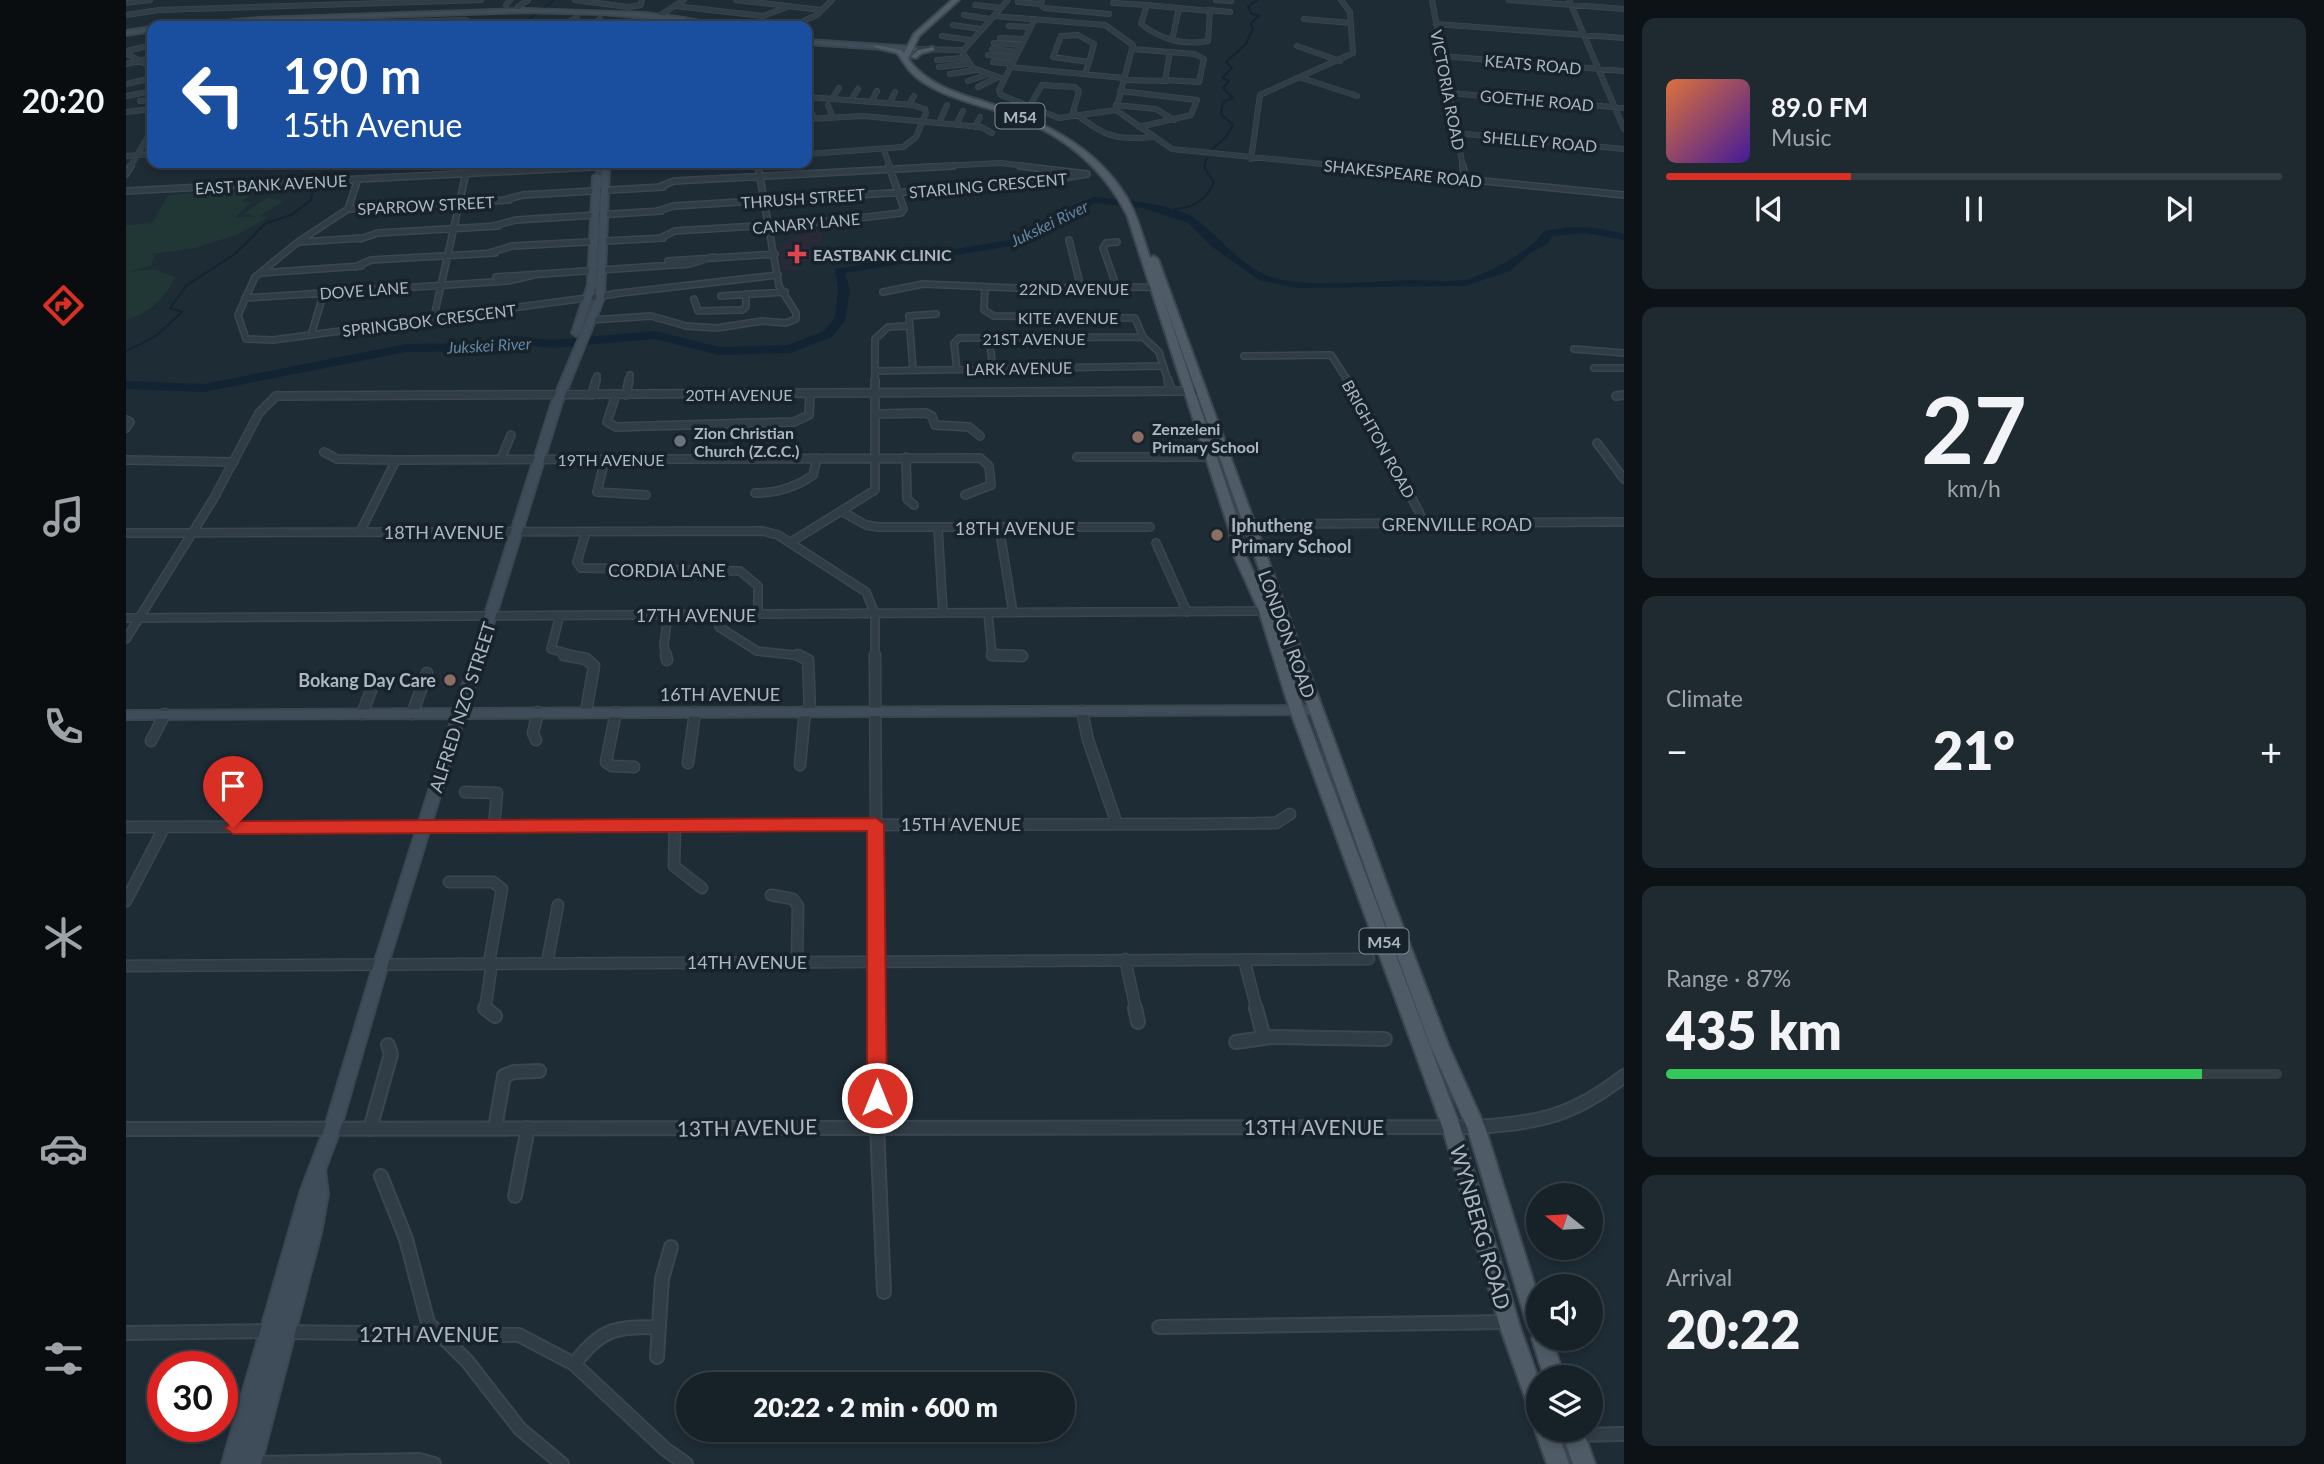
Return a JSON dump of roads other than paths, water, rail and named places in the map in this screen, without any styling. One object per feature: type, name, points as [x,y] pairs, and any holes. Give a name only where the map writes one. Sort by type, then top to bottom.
[{"type":"main road","points":[[910,51],[958,0]]},
{"type":"main road","points":[[879,47],[910,51],[958,0]]},
{"type":"main road","points":[[921,37],[922,45],[932,49]]},
{"type":"main road","points":[[879,47],[918,52],[932,49]]},
{"type":"main road","name":"LONDON ROAD","points":[[910,51],[923,72],[942,85],[1023,115],[1076,144],[1114,174],[1135,216],[1187,391],[1236,532],[1237,549],[1306,710],[1435,1034],[1476,1127]]},
{"type":"main road","name":"LONDON ROAD","points":[[1158,287],[1200,391],[1247,524],[1306,710],[1451,1126]]},
{"type":"main road","name":"WYNBERG ROAD","points":[[1451,1126],[1508,1322],[1526,1373]]},
{"type":"main road","name":"WYNBERG ROAD","points":[[1476,1127],[1526,1288]]},
{"type":"main road","points":[[1550,1442],[1558,1464]]},
{"type":"main road","points":[[1576,1442],[1584,1464]]},
{"type":"street","points":[[126,3],[150,0]]},
{"type":"street","points":[[126,14],[166,10],[412,1],[454,3],[481,0]]},
{"type":"street","points":[[506,5],[510,0]]},
{"type":"street","points":[[518,7],[528,0]]},
{"type":"street","points":[[575,0],[628,7],[641,5],[642,0]]},
{"type":"street","points":[[227,21],[530,10],[604,12],[658,20],[684,0]]},
{"type":"street","points":[[736,0],[821,10]]},
{"type":"street","points":[[801,21],[832,0]]},
{"type":"street","points":[[1071,11],[1076,0]]},
{"type":"street","points":[[1216,0],[1231,1]]},
{"type":"street","points":[[1251,159],[1258,98],[1353,53],[1350,12],[1341,0]]},
{"type":"street","name":"VICTORIA ROAD","points":[[1432,0],[1465,179]]},
{"type":"street","points":[[1509,0],[1570,2],[1624,9]]},
{"type":"street","points":[[401,21],[412,1]]},
{"type":"street","points":[[429,9],[434,1]]},
{"type":"street","points":[[980,1],[1007,1]]},
{"type":"street","points":[[932,49],[963,47],[1007,1]]},
{"type":"street","points":[[1105,25],[1114,1],[1230,12]]},
{"type":"street","points":[[1018,2],[1109,14]]},
{"type":"street","points":[[1570,2],[1624,129]]},
{"type":"street","points":[[975,5],[1001,8]]},
{"type":"street","points":[[1147,5],[1142,26],[1172,40],[1205,43],[1210,11]]},
{"type":"street","points":[[675,7],[763,16],[787,7]]},
{"type":"street","points":[[1019,18],[1025,8]]},
{"type":"street","points":[[1172,40],[1179,8]]},
{"type":"street","points":[[971,10],[993,16]]},
{"type":"street","points":[[964,15],[1105,25],[1131,42],[1132,49],[1116,108]]},
{"type":"street","points":[[759,21],[763,16]]},
{"type":"street","points":[[570,21],[577,17]]},
{"type":"street","points":[[1035,19],[999,90],[1001,95],[1055,117],[1079,116],[1116,108],[1156,109],[1174,120]]},
{"type":"street","points":[[1304,19],[1351,23]]},
{"type":"street","points":[[958,20],[986,24]]},
{"type":"street","points":[[437,21],[468,21]]},
{"type":"street","points":[[1436,24],[1624,38]]},
{"type":"street","points":[[953,25],[981,29]]},
{"type":"street","points":[[1009,26],[1030,27]]},
{"type":"street","points":[[126,32],[147,30]]},
{"type":"street","points":[[947,30],[976,34]]},
{"type":"street","points":[[1006,32],[1026,36]]},
{"type":"street","points":[[1085,74],[1089,62],[1094,44],[1076,34],[1061,36],[1054,57],[1089,62]]},
{"type":"street","points":[[1000,38],[1026,36]]},
{"type":"street","points":[[963,47],[942,39],[970,40]]},
{"type":"street","points":[[812,41],[879,47]]},
{"type":"street","points":[[1018,52],[993,46],[1021,46]]},
{"type":"street","points":[[1297,46],[1339,61]]},
{"type":"street","points":[[126,52],[147,47]]},
{"type":"street","points":[[963,47],[963,58],[968,64],[986,75],[1004,79]]},
{"type":"street","points":[[993,62],[1123,79],[1197,83],[1204,59],[1200,56],[1132,49]]},
{"type":"street","points":[[126,52],[147,66]]},
{"type":"street","points":[[1168,81],[1164,78],[1170,52]]},
{"type":"street","points":[[988,55],[1015,58]]},
{"type":"street","name":"KEATS ROAD","points":[[1442,56],[1624,71]]},
{"type":"street","points":[[937,60],[963,58]]},
{"type":"street","points":[[126,64],[147,59]]},
{"type":"street","points":[[939,67],[968,64]]},
{"type":"street","points":[[950,74],[976,70]]},
{"type":"street","points":[[968,80],[986,75]]},
{"type":"street","points":[[978,87],[996,78]]},
{"type":"street","points":[[1302,78],[1357,96]]},
{"type":"street","points":[[126,84],[147,79]]},
{"type":"street","points":[[1029,107],[1042,85],[1077,88],[1072,109],[1111,140],[1153,137]]},
{"type":"street","points":[[812,95],[821,86]]},
{"type":"street","points":[[835,100],[839,88]]},
{"type":"street","points":[[853,116],[850,103],[858,89]]},
{"type":"street","points":[[871,102],[877,91]]},
{"type":"street","points":[[1120,91],[1195,99],[1192,115],[1139,127]]},
{"type":"street","points":[[126,96],[147,92]]},
{"type":"street","points":[[890,103],[895,92]]},
{"type":"street","name":"GOETHE ROAD","points":[[1449,93],[1624,108]]},
{"type":"street","points":[[909,105],[914,96]]},
{"type":"street","points":[[812,97],[850,103],[890,103],[925,109]]},
{"type":"street","points":[[140,101],[147,100]]},
{"type":"street","points":[[812,103],[835,100]]},
{"type":"street","points":[[812,154],[884,150],[909,144],[923,122],[925,109],[930,102]]},
{"type":"street","points":[[828,105],[832,118]]},
{"type":"street","points":[[939,123],[947,105]]},
{"type":"street","points":[[872,117],[876,106]]},
{"type":"street","points":[[890,118],[896,108]]},
{"type":"street","name":"SHAKESPEARE ROAD","points":[[1116,108],[1168,148],[1183,151],[1624,195]]},
{"type":"street","points":[[126,112],[147,109]]},
{"type":"street","points":[[956,125],[963,111]]},
{"type":"street","points":[[812,119],[853,116],[890,118],[975,127],[992,134]]},
{"type":"street","points":[[975,127],[980,117]]},
{"type":"street","name":"SHELLEY ROAD","points":[[1456,133],[1624,149]]},
{"type":"street","points":[[126,174],[147,139]]},
{"type":"street","points":[[884,150],[898,192]]},
{"type":"street","points":[[126,156],[147,154]]},
{"type":"street","name":"STARLING CRESCENT","points":[[891,169],[1002,163],[1087,174],[1021,185],[898,192]]},
{"type":"street","name":"EAST BANK AVENUE","points":[[126,192],[555,168]]},
{"type":"street","points":[[585,325],[600,297],[603,269],[600,215],[602,168]]},
{"type":"street","points":[[585,325],[651,316],[704,328],[762,321],[793,321],[797,315],[780,288],[759,168]]},
{"type":"street","name":"SPARROW STREET","points":[[348,209],[532,198],[545,194],[688,185],[706,180],[891,169]]},
{"type":"street","points":[[434,317],[466,173]]},
{"type":"street","points":[[244,335],[238,316],[252,281],[298,242],[348,209],[358,179]]},
{"type":"street","name":"THRUSH STREET","points":[[298,242],[391,237],[409,231],[531,224],[545,218],[690,210],[707,204],[898,192]]},
{"type":"street","name":"CANARY LANE","points":[[261,273],[382,265],[403,258],[523,251],[541,244],[692,236],[709,230],[902,212],[898,192]]},
{"type":"street","points":[[585,325],[593,270],[593,242],[600,215]]},
{"type":"street","points":[[1069,240],[1081,288]]},
{"type":"street","points":[[1117,242],[1106,243],[1103,248],[1117,288]]},
{"type":"street","name":"DOVE LANE","points":[[245,298],[517,280],[538,274],[695,263],[713,257],[775,254]]},
{"type":"street","name":"SPRINGBOK CRESCENT","points":[[244,335],[248,340],[267,340],[778,275]]},
{"type":"street","name":"22ND AVENUE","points":[[883,292],[903,287],[966,284],[985,288],[1158,287]]},
{"type":"street","name":"KITE AVENUE","points":[[985,288],[984,310],[990,315],[1129,317],[1138,321],[1143,337],[1154,343],[1171,391]]},
{"type":"street","points":[[312,332],[324,292]]},
{"type":"street","points":[[721,296],[785,292]]},
{"type":"street","points":[[694,299],[698,312],[742,310],[746,307],[746,294]]},
{"type":"street","name":"SPRINGBOK CRESCENT","points":[[244,335],[261,338],[589,299]]},
{"type":"street","points":[[913,370],[910,314],[936,314]]},
{"type":"street","name":"ALFRED NZO STREET","points":[[242,1464],[268,1331],[309,1190],[318,1173],[332,1130],[381,964],[541,459],[570,355],[585,325]]},
{"type":"street","points":[[884,1292],[877,1126],[875,614],[868,594],[791,542],[875,490],[877,337],[888,327],[910,326]]},
{"type":"street","name":"21ST AVENUE","points":[[957,370],[955,341],[989,338],[1143,337]]},
{"type":"street","points":[[989,338],[993,369]]},
{"type":"street","points":[[1574,349],[1624,353]]},
{"type":"street","name":"BRIGHTON ROAD","points":[[1244,356],[1331,355],[1371,418],[1425,524]]},
{"type":"street","name":"LARK AVENUE","points":[[876,371],[1162,366]]},
{"type":"street","points":[[1594,368],[1624,368]]},
{"type":"street","points":[[626,395],[630,375]]},
{"type":"street","points":[[592,395],[597,376]]},
{"type":"street","name":"20TH AVENUE","points":[[234,462],[260,414],[270,400],[278,396],[558,397],[1200,391]]},
{"type":"street","points":[[616,395],[607,422],[616,427],[794,422],[808,415],[810,394]]},
{"type":"street","points":[[876,414],[926,414],[932,416],[935,425],[969,427],[981,436]]},
{"type":"street","points":[[126,420],[130,422],[126,428]]},
{"type":"street","points":[[501,459],[511,435]]},
{"type":"street","points":[[1597,443],[1624,479]]},
{"type":"street","name":"19TH AVENUE","points":[[324,452],[337,459],[396,460],[906,457],[985,459],[989,463],[991,485],[965,495]]},
{"type":"street","points":[[906,457],[907,499],[914,505]]},
{"type":"street","points":[[1077,457],[1211,457]]},
{"type":"street","points":[[755,493],[790,490],[813,475],[817,458]]},
{"type":"street","points":[[606,459],[597,492],[646,495]]},
{"type":"street","points":[[126,460],[234,462],[126,639]]},
{"type":"street","points":[[360,532],[396,460]]},
{"type":"street","name":"18TH AVENUE","points":[[842,511],[870,526],[1150,527]]},
{"type":"street","name":"GRENVILLE ROAD","points":[[1247,524],[1624,522]]},
{"type":"street","points":[[999,526],[1013,613]]},
{"type":"street","points":[[938,528],[943,613]]},
{"type":"street","name":"18TH AVENUE","points":[[126,533],[763,531],[791,542]]},
{"type":"street","name":"CORDIA LANE","points":[[586,532],[577,562],[581,568],[740,571],[758,586],[758,615]]},
{"type":"street","points":[[1156,544],[1162,563],[1178,587],[1187,612]]},
{"type":"street","name":"17TH AVENUE","points":[[126,618],[1265,611]]},
{"type":"street","points":[[988,613],[992,655],[1023,656]]},
{"type":"street","points":[[667,660],[664,645],[668,614]]},
{"type":"street","points":[[717,614],[719,627],[753,649],[764,653],[798,654],[808,660],[807,711],[800,765]]},
{"type":"street","points":[[560,615],[551,649],[559,654],[587,659],[594,666],[586,712]]},
{"type":"street","points":[[412,714],[427,673]]},
{"type":"street","points":[[362,714],[375,680]]},
{"type":"street","name":"16TH AVENUE","points":[[126,715],[1306,710]]},
{"type":"street","points":[[1082,711],[1087,741],[1106,783],[1117,824]]},
{"type":"street","points":[[536,740],[533,733],[538,712]]},
{"type":"street","points":[[616,712],[606,762],[612,766],[634,767]]},
{"type":"street","points":[[688,763],[695,712]]},
{"type":"street","points":[[151,741],[165,714]]},
{"type":"street","points":[[465,792],[497,793],[494,826]]},
{"type":"street","name":"15TH AVENUE","points":[[126,827],[1276,823],[1290,814]]},
{"type":"street","points":[[675,825],[674,866],[702,888]]},
{"type":"street","points":[[126,901],[164,828]]},
{"type":"street","points":[[449,881],[493,882],[502,889],[484,1004],[485,1010],[495,1016]]},
{"type":"street","points":[[771,895],[793,899],[798,906],[797,962]]},
{"type":"street","points":[[547,963],[558,905]]},
{"type":"street","name":"14TH AVENUE","points":[[126,966],[1369,959]]},
{"type":"street","points":[[1125,960],[1138,1022]]},
{"type":"street","points":[[1244,960],[1264,1038]]},
{"type":"street","points":[[1236,1042],[1264,1038],[1385,1039]]},
{"type":"street","points":[[370,1129],[391,1054],[388,1045]]},
{"type":"street","points":[[495,1128],[504,1076],[514,1072],[539,1071]]},
{"type":"street","name":"13TH AVENUE","points":[[126,1129],[1476,1127],[1553,1120],[1580,1108],[1624,1076]]},
{"type":"street","points":[[515,1196],[528,1128]]},
{"type":"street","name":"ALFRED NZO STREET","points":[[242,1464],[288,1332],[313,1233],[320,1194],[318,1173]]},
{"type":"street","points":[[381,1177],[409,1249],[427,1320],[436,1335],[467,1361],[528,1441],[562,1464]]},
{"type":"street","points":[[656,1357],[662,1279],[671,1247]]},
{"type":"street","points":[[1159,1327],[1508,1322]]},
{"type":"street","points":[[574,1363],[592,1340],[609,1328],[660,1327]]},
{"type":"street","name":"12TH AVENUE","points":[[126,1333],[513,1333],[543,1345],[574,1363],[677,1462]]},
{"type":"street","points":[[1603,1433],[1624,1434]]},
{"type":"street","points":[[242,1464],[419,1460],[434,1464]]},
{"type":"waterway","points":[[527,21],[554,0]]},
{"type":"waterway","points":[[1210,151],[1226,137],[1233,125],[1221,114],[1223,102],[1233,98],[1223,88],[1229,81],[1222,78],[1232,68],[1226,62],[1246,44],[1253,28],[1250,24],[1259,16],[1251,13],[1248,6],[1258,0]]},
{"type":"waterway","points":[[1173,215],[1175,209],[1199,202],[1211,188],[1214,182],[1204,167],[1207,158]]},
{"type":"waterway","points":[[320,179],[328,168]]},
{"type":"waterway","points":[[126,351],[156,336],[182,312],[170,308],[187,285],[235,254],[266,223],[291,215],[311,200],[315,183]]},
{"type":"waterway","name":"Jukskei River","points":[[126,385],[204,388],[406,348],[484,347],[516,340],[552,344],[655,335],[719,351],[790,349],[828,334],[841,318],[844,290],[839,271],[1013,243],[1094,200],[1144,205],[1192,221],[1215,244],[1263,278],[1297,285],[1465,283],[1506,269],[1526,251],[1544,242],[1547,234],[1556,231],[1576,229],[1624,237]]},
{"type":"place","name":"EASTBANK CLINIC","points":[[797,254]]},
{"type":"place","name":"Zenzeleni Primary School","points":[[1138,437]]},
{"type":"place","name":"Zion Christian Church (Z.C.C.)","points":[[680,441]]},
{"type":"place","name":"Iphutheng Primary School","points":[[1217,535]]},
{"type":"place","name":"Bokang Day Care","points":[[450,680]]}]
